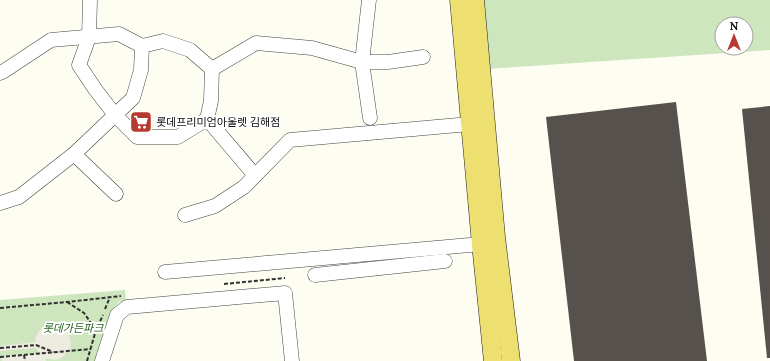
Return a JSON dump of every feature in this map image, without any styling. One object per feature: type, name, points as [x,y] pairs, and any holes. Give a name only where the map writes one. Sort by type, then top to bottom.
[{"type":"main road","points":[[459,0],[493,361]]},
{"type":"main road","points":[[475,0],[496,237],[512,361]]},
{"type":"street","points":[[90,0],[89,37],[79,65],[115,115],[137,137],[178,137],[207,119],[211,101],[212,69]]},
{"type":"street","points":[[369,0],[362,62],[370,118]]},
{"type":"street","points":[[0,73],[51,40],[119,34],[142,46],[163,41],[190,50],[212,69]]},
{"type":"street","points":[[212,69],[256,43],[312,48],[362,62],[388,62],[422,58]]},
{"type":"street","points":[[0,203],[19,197],[74,154],[133,98],[141,70],[142,46]]},
{"type":"street","points":[[207,119],[252,172]]},
{"type":"street","points":[[185,215],[215,206],[244,187],[290,140],[470,124]]},
{"type":"street","points":[[74,154],[116,194]]},
{"type":"street","points":[[165,272],[481,244]]},
{"type":"street","points":[[315,275],[445,261]]},
{"type":"street","points":[[102,361],[117,315],[127,307],[286,293],[292,355]]},
{"type":"path","points":[[0,308],[67,302],[84,313],[96,330],[87,361]]},
{"type":"path","points":[[0,348],[36,345],[54,352]]},
{"type":"path","points":[[0,357],[90,349]]},
{"type":"path","points":[[24,355],[25,361]]},
{"type":"green space","points":[[480,0],[770,0],[770,50],[754,51],[754,16],[714,16],[714,54],[486,69]]},
{"type":"green space","name":"롯데가든파크","points":[[125,290],[126,301],[119,302],[115,307],[97,361],[0,361],[0,300]]},
{"type":"shaded area","points":[[53,324],[64,328],[70,339],[71,345],[69,351],[60,359],[54,360],[46,358],[46,361],[2,361],[1,357],[39,353],[36,348],[0,351],[0,346],[35,342],[38,332],[42,328]]},
{"type":"building","points":[[676,102],[707,361],[574,361],[546,117]]},
{"type":"building","points":[[770,106],[770,358],[767,358],[742,109]]},
{"type":"place","name":"롯데프리미엄아울렛 김해점","points":[[141,122]]}]
